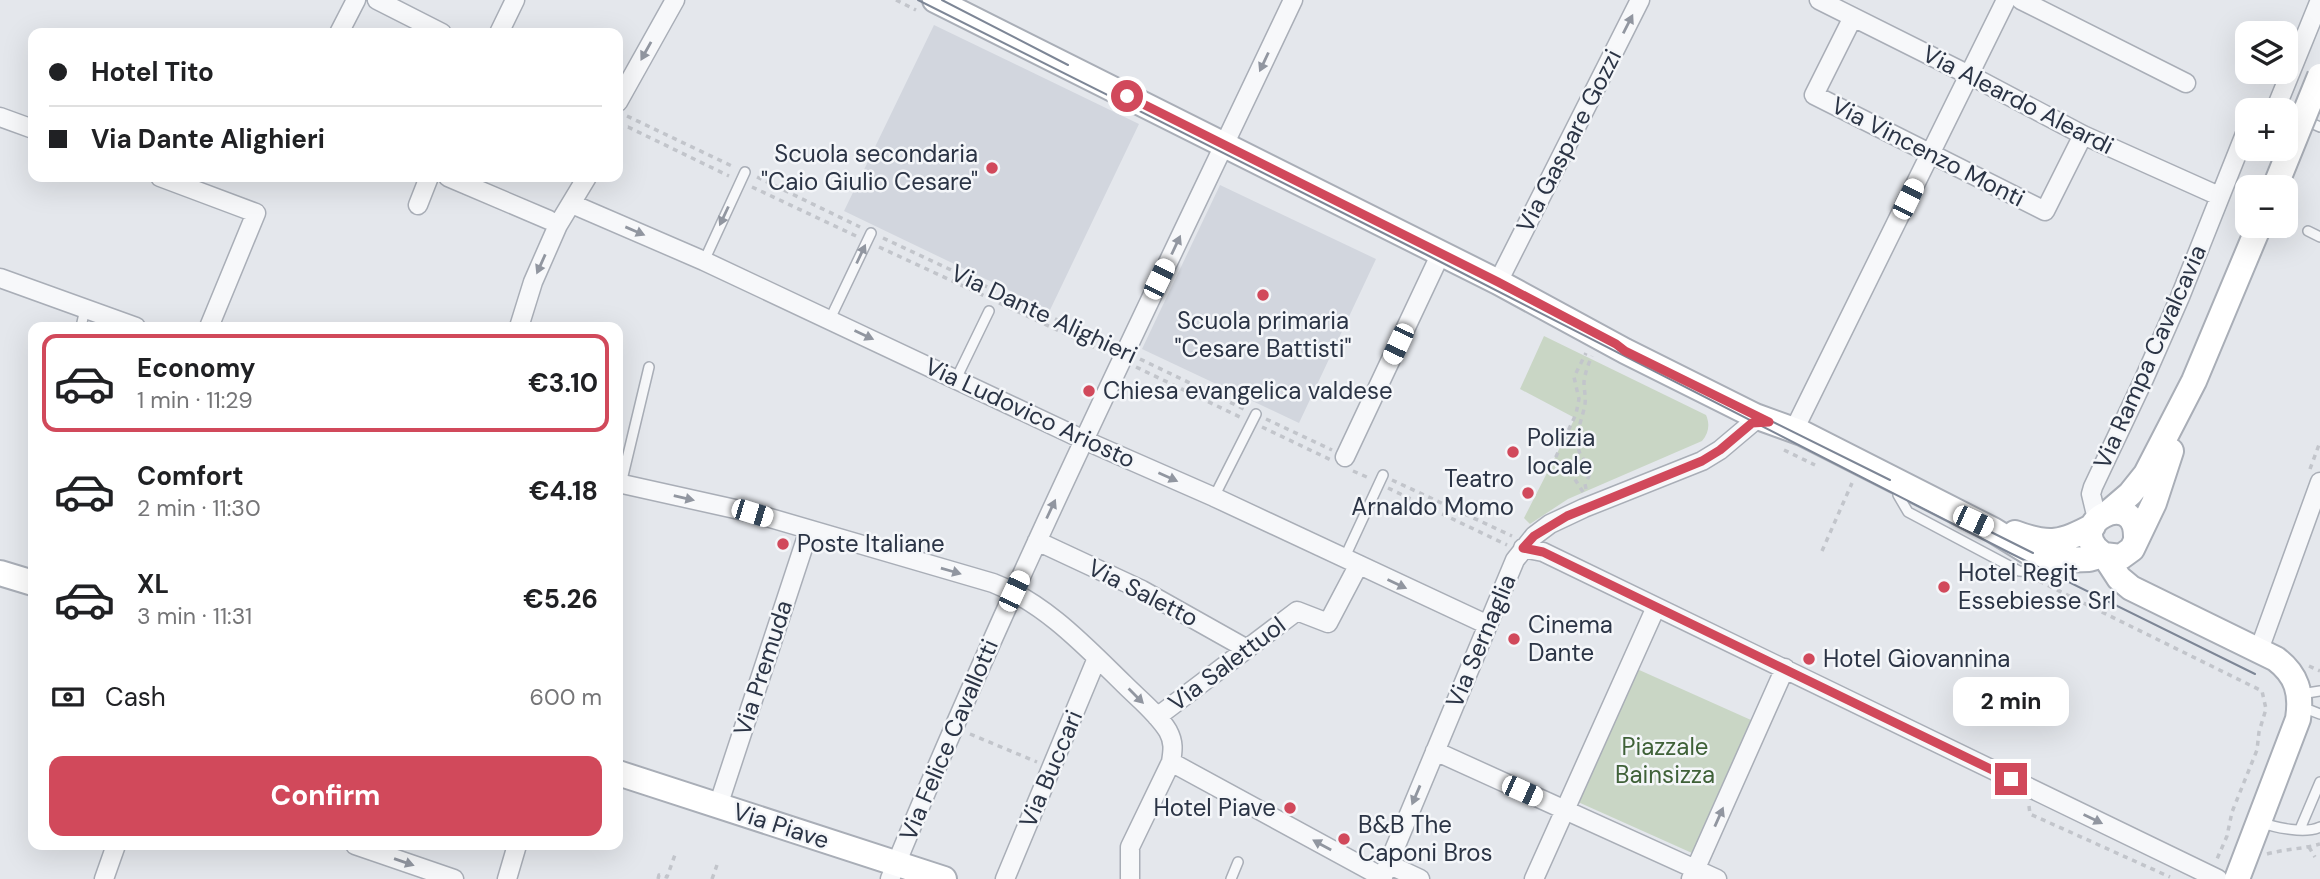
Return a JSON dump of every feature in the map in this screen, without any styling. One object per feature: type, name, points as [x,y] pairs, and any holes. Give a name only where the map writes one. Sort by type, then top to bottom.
[{"type":"street","points":[[342,28],[356,0]]},
{"type":"street","points":[[377,0],[432,28]]},
{"type":"street","points":[[501,28],[515,0]]},
{"type":"street","points":[[623,104],[675,0]]},
{"type":"street","points":[[935,0],[1498,282],[1787,439],[1993,530],[2032,554],[2045,559],[2060,560],[2090,559],[2104,555],[2119,557],[2134,544]]},
{"type":"street","name":"Via Felice Cavallotti","points":[[893,871],[953,726],[1014,591],[1293,0]]},
{"type":"street","name":"Via Gaspare Gozzi","points":[[1498,282],[1640,0]]},
{"type":"street","name":"Via Aleardo Aleardi","points":[[1819,0],[2083,135],[2219,196]]},
{"type":"street","points":[[1787,439],[2006,0]]},
{"type":"street","points":[[2021,0],[2186,83]]},
{"type":"street","points":[[2283,98],[2320,0]]},
{"type":"street","name":"Via Vincenzo Monti","points":[[1853,17],[1814,95],[2045,211],[2083,135]]},
{"type":"street","points":[[2280,175],[2320,76]]},
{"type":"street","points":[[0,117],[28,127]]},
{"type":"street","name":"Via Rampa Cavalcavia","points":[[2194,381],[2141,482],[2125,500],[2100,519],[2091,494],[2093,487],[2180,297],[2235,158]]},
{"type":"street","points":[[173,182],[256,213],[211,322]]},
{"type":"street","points":[[418,205],[427,182]]},
{"type":"street","points":[[460,182],[549,220]]},
{"type":"street","points":[[521,322],[533,282],[558,225],[584,182]]},
{"type":"street","name":"Via Ludovico Ariosto","points":[[572,204],[704,261],[1084,440],[1488,625]]},
{"type":"street","name":"Via Rampa Cavalcavia","points":[[2134,544],[2154,503],[2194,381],[2254,238]]},
{"type":"street","points":[[1341,462],[1441,253]]},
{"type":"street","points":[[0,278],[122,322]]},
{"type":"street","name":"Via Sernaglia","points":[[1384,874],[1515,561],[1523,548],[1550,524],[1583,504],[1702,461],[1761,423]]},
{"type":"street","points":[[2259,650],[2320,482]]},
{"type":"street","points":[[623,488],[752,513],[993,583],[1014,591],[1040,608],[1097,658],[1157,717],[1169,733],[1174,747],[1171,762],[1132,840],[1128,861],[1129,879]]},
{"type":"street","points":[[1993,530],[2010,531],[2032,539],[2054,542],[2071,538],[2100,519],[2122,513],[2136,529],[2136,572],[2143,584],[2167,605]]},
{"type":"street","points":[[2100,519],[2091,535],[2093,544],[2126,584],[2259,650],[2286,667],[2310,701],[2298,719],[2237,879]]},
{"type":"street","name":"Via Premuda","points":[[718,806],[809,530]]},
{"type":"street","name":"Via Saletto","points":[[1037,541],[1142,590],[1247,649]]},
{"type":"street","points":[[1523,548],[1543,552],[2214,871]]},
{"type":"street","name":"Via Salettuol","points":[[1157,717],[1297,611],[1328,623],[1351,562]]},
{"type":"street","points":[[0,573],[28,581]]},
{"type":"street","points":[[1535,879],[1656,607]]},
{"type":"street","name":"Via Buccari","points":[[1005,879],[1097,658]]},
{"type":"street","points":[[1695,864],[1785,668]]},
{"type":"street","points":[[1434,751],[1571,803],[1695,864],[1717,879]]},
{"type":"street","points":[[1171,762],[1384,874],[1420,879]]},
{"type":"street","name":"Via Piave","points":[[623,775],[718,806],[893,871],[944,879]]},
{"type":"street","points":[[104,879],[114,850]]},
{"type":"street","points":[[370,850],[454,879]]},
{"type":"street","points":[[506,879],[515,850]]},
{"type":"lane","points":[[2298,118],[2320,127]]},
{"type":"lane","points":[[704,261],[745,172]]},
{"type":"lane","points":[[2308,231],[2320,237]]},
{"type":"lane","points":[[830,319],[869,237]]},
{"type":"lane","points":[[82,322],[85,309]]},
{"type":"lane","points":[[956,379],[989,311]]},
{"type":"lane","points":[[623,471],[649,367]]},
{"type":"lane","points":[[1214,498],[1254,419]]},
{"type":"lane","points":[[1351,562],[1381,480]]},
{"type":"lane","points":[[1896,487],[1908,512],[2022,572],[2032,572],[2047,563],[2060,560]]},
{"type":"lane","points":[[2300,829],[2320,782]]},
{"type":"lane","points":[[2260,821],[2273,828],[2314,830],[2320,827]]},
{"type":"lane","points":[[1231,879],[1238,862]]},
{"type":"path","name":"Via Dante Alighieri","points":[[623,109],[869,237],[1341,462]]},
{"type":"path","points":[[623,128],[628,127],[741,182],[869,237],[1341,462],[1510,534],[1523,548]]},
{"type":"path","points":[[1583,504],[1583,492],[1569,470],[1553,463],[1577,414],[1579,399],[1574,377],[1586,353]]},
{"type":"path","points":[[1583,504],[1588,493],[1586,484],[1592,474],[1592,468],[1579,451],[1577,441],[1586,400],[1586,372],[1592,356]]},
{"type":"path","points":[[1787,439],[1816,465]]},
{"type":"path","points":[[1381,480],[1511,547],[1523,548]]},
{"type":"path","points":[[1822,551],[1852,482],[1859,486]]},
{"type":"path","points":[[2022,572],[2262,691],[2266,709],[2257,750],[2232,812],[2227,836],[2214,871]]},
{"type":"path","points":[[953,726],[1052,768]]},
{"type":"path","points":[[2028,799],[2031,814],[2056,828],[2175,879]]},
{"type":"path","points":[[2267,845],[2263,856],[2285,849],[2320,844]]},
{"type":"path","points":[[2309,847],[2315,857]]},
{"type":"path","points":[[658,879],[659,874],[667,877],[676,852]]},
{"type":"path","points":[[712,879],[717,865]]},
{"type":"shaded area","name":"Scuola secondaria \"Caio Giulio Cesare\"","points":[[934,25],[1139,124],[1050,310],[844,211]]},
{"type":"shaded area","name":"Scuola primaria \"Cesare Battisti\"","points":[[1220,185],[1376,259],[1299,423],[1142,349]]},
{"type":"green space","points":[[1544,336],[1706,415],[1708,428],[1704,438],[1568,499],[1530,524],[1524,518],[1575,418],[1520,389]]},
{"type":"green space","name":"Piazzale Bainsizza","points":[[1637,669],[1751,720],[1692,853],[1578,802]]},
{"type":"tram line","points":[[918,0],[1427,255],[2010,553],[2255,674]]},
{"type":"tram line","points":[[942,0],[1068,65]]},
{"type":"tram line","points":[[1739,405],[1890,480]]},
{"type":"tram line","points":[[1989,531],[2033,553]]},
{"type":"place","name":"Scuola secondaria \"Caio Giulio Cesare\"","points":[[992,168]]},
{"type":"place","name":"Scuola primaria \"Cesare Battisti\"","points":[[1263,295]]},
{"type":"place","name":"Chiesa evangelica valdese","points":[[1089,391]]},
{"type":"place","name":"Polizia locale","points":[[1513,452]]},
{"type":"place","name":"Teatro Arnaldo Momo","points":[[1528,493]]},
{"type":"place","name":"Poste Italiane","points":[[783,544]]},
{"type":"place","name":"Hotel Regit Essebiesse Srl","points":[[1944,587]]},
{"type":"place","name":"Cinema Dante","points":[[1514,639]]},
{"type":"place","name":"Hotel Giovannina","points":[[1809,659]]},
{"type":"place","name":"Hotel Piave","points":[[1290,808]]},
{"type":"place","name":"B&B The Caponi Bros","points":[[1344,839]]},
{"type":"route","points":[[1127,96],[1498,282],[1625,351],[1769,422],[1752,423],[1720,450],[1702,461],[1550,524],[1523,548],[1543,552],[2011,779]]}]
